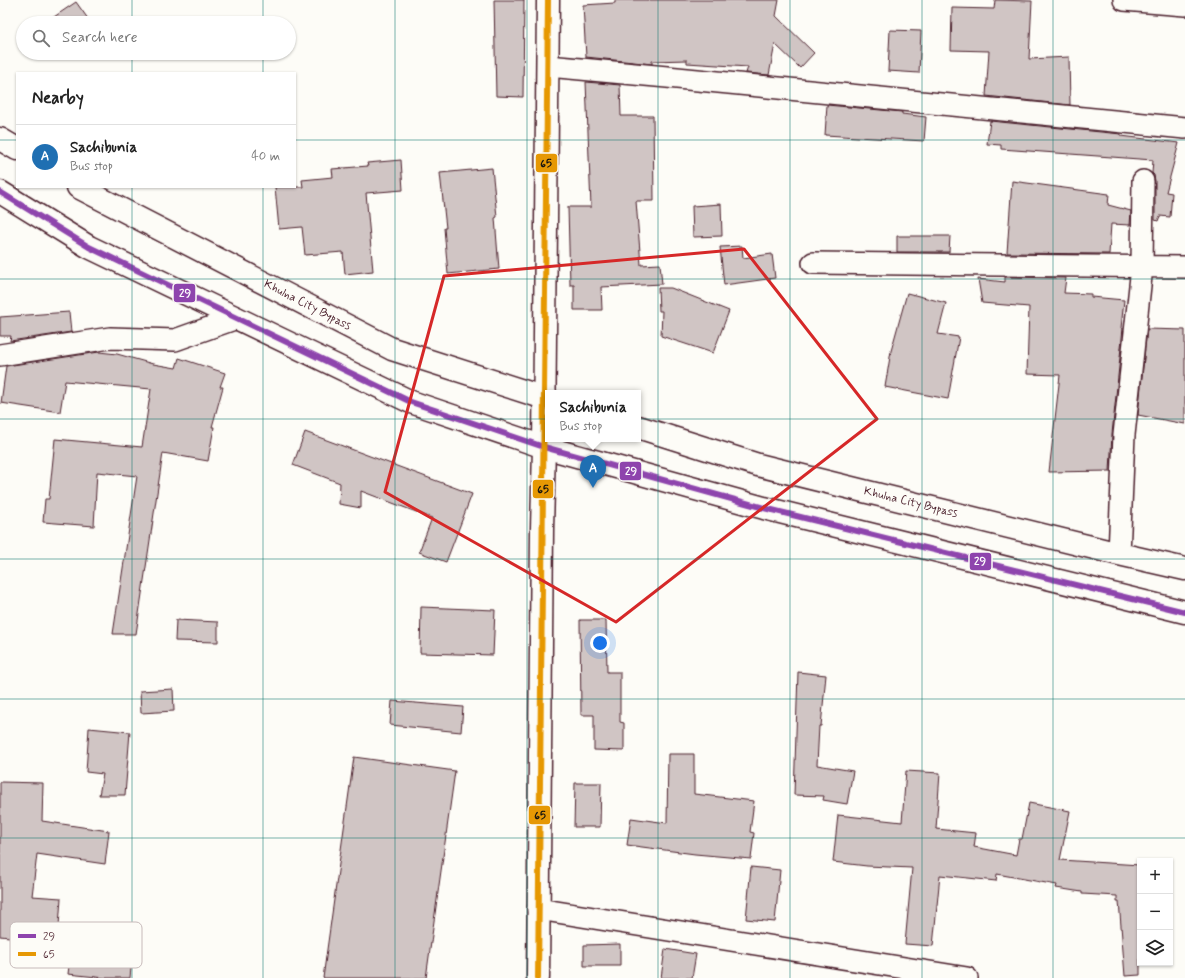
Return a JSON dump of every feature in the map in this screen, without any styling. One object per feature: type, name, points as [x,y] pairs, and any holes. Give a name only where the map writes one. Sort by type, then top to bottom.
[{"type":"main road","points":[[546,390],[548,0]]},
{"type":"main road","points":[[0,139],[16,148]]},
{"type":"main road","name":"Khulna City Bypass","points":[[80,188],[392,350],[545,398]]},
{"type":"main road","points":[[0,192],[89,247],[411,402],[544,446],[764,508],[1185,612]]},
{"type":"main road","points":[[538,978],[542,537],[545,422]]},
{"type":"main road","name":"Khulna City Bypass","points":[[641,428],[758,465],[1185,569]]},
{"type":"street","points":[[1124,0],[1185,5]]},
{"type":"street","points":[[548,66],[1185,128]]},
{"type":"street","points":[[1119,554],[1124,435],[1142,267],[1143,182]]},
{"type":"street","points":[[813,263],[1185,267]]},
{"type":"street","points":[[0,354],[110,338],[175,340],[237,318]]},
{"type":"street","points":[[538,909],[967,978]]},
{"type":"highlighted area","points":[[744,249],[877,419],[616,622],[385,492],[444,276]]},
{"type":"building","points":[[494,0],[524,0],[523,97],[496,96]]},
{"type":"building","points":[[615,0],[779,0],[776,16],[814,53],[800,68],[775,44],[769,75],[746,73],[748,67],[687,63],[687,60],[652,61],[652,64],[586,57],[583,5],[615,3]]},
{"type":"building","points":[[995,0],[1032,1],[1029,59],[1069,57],[1070,105],[986,96],[989,51],[951,50],[952,8],[994,9]]},
{"type":"building","points":[[76,2],[86,16],[55,16]]},
{"type":"building","points":[[890,30],[921,31],[919,73],[888,71]]},
{"type":"building","points":[[586,82],[620,85],[621,116],[653,116],[654,201],[636,201],[641,265],[660,264],[662,284],[601,287],[602,310],[574,310],[574,285],[570,285],[568,207],[591,207]]},
{"type":"building","points":[[827,105],[902,112],[902,114],[926,117],[924,141],[825,135]]},
{"type":"building","points":[[990,121],[1121,134],[1121,136],[1179,143],[1166,192],[1172,193],[1170,217],[1160,216],[1158,221],[1155,220],[1155,181],[1152,173],[1153,160],[1001,149],[1001,145],[987,144]]},
{"type":"building","points":[[401,160],[403,190],[366,193],[373,271],[345,274],[343,252],[305,255],[302,227],[279,229],[275,188],[303,187],[302,180],[333,177],[332,169],[368,166],[367,163]]},
{"type":"building","points":[[492,168],[497,217],[495,218],[499,269],[448,274],[444,228],[446,228],[440,173]]},
{"type":"building","points":[[1012,181],[1109,194],[1108,205],[1131,211],[1130,225],[1111,224],[1109,254],[1007,253]]},
{"type":"building","points":[[721,204],[722,236],[693,237],[692,206]]},
{"type":"building","points":[[897,236],[950,236],[949,252],[897,252]]},
{"type":"building","points":[[742,246],[743,258],[772,254],[775,278],[724,285],[720,247]]},
{"type":"building","points":[[1005,277],[1066,278],[1064,293],[1091,294],[1091,297],[1124,300],[1121,328],[1123,328],[1112,434],[1110,471],[1049,472],[1060,375],[1027,374],[1029,307],[982,303],[978,279],[1005,282]]},
{"type":"building","points":[[658,288],[671,288],[729,311],[713,353],[661,336],[662,311],[659,311]]},
{"type":"building","points":[[907,293],[946,303],[938,334],[959,337],[948,399],[885,387],[891,351]]},
{"type":"building","points":[[69,312],[71,332],[10,341],[11,336],[0,336],[0,317]]},
{"type":"building","points":[[1147,329],[1185,330],[1185,424],[1138,415]]},
{"type":"building","points":[[99,352],[117,354],[153,364],[176,368],[179,358],[225,373],[220,387],[223,387],[212,427],[214,427],[208,461],[163,453],[136,634],[113,634],[137,476],[97,472],[94,526],[43,522],[45,499],[49,499],[55,439],[142,447],[151,389],[65,381],[60,412],[1,403],[6,366]]},
{"type":"building","points":[[305,432],[472,494],[446,562],[419,552],[432,518],[361,491],[361,508],[339,504],[340,483],[293,465]]},
{"type":"building","points":[[421,607],[495,610],[493,655],[420,653]]},
{"type":"building","points":[[176,620],[218,622],[218,642],[175,641]]},
{"type":"building","points":[[580,620],[606,620],[607,672],[620,672],[620,722],[624,723],[624,751],[594,750],[594,715],[581,715]]},
{"type":"building","points":[[798,672],[826,675],[821,726],[819,726],[817,765],[853,771],[847,804],[823,800],[824,796],[794,795]]},
{"type":"building","points":[[173,689],[174,711],[141,713],[140,691]]},
{"type":"building","points":[[392,701],[463,707],[461,732],[390,725]]},
{"type":"building","points":[[89,728],[130,732],[125,795],[99,795],[103,774],[86,772]]},
{"type":"building","points":[[668,754],[694,754],[694,794],[754,801],[750,832],[754,833],[751,859],[695,854],[627,845],[631,818],[667,823]]},
{"type":"building","points":[[354,757],[455,771],[426,978],[323,978]]},
{"type":"building","points":[[906,771],[940,773],[936,829],[976,833],[974,847],[1016,855],[1019,839],[1022,839],[1029,803],[1070,811],[1060,860],[1137,865],[1137,966],[1140,966],[1140,975],[1125,976],[1119,901],[1117,901],[1117,896],[1082,894],[1082,892],[1056,888],[1057,885],[997,874],[996,881],[940,875],[933,946],[905,944],[912,868],[867,866],[833,862],[838,815],[902,822]]},
{"type":"building","points":[[0,782],[43,783],[42,821],[109,831],[105,864],[37,854],[32,896],[61,898],[59,922],[10,922],[10,937],[0,936]]},
{"type":"building","points":[[575,783],[601,783],[600,827],[574,827]]},
{"type":"building","points":[[751,867],[780,870],[775,922],[746,919]]},
{"type":"building","points":[[620,944],[620,966],[584,966],[584,945]]},
{"type":"building","points":[[665,949],[696,954],[692,978],[661,978]]},
{"type":"building","points":[[69,968],[131,968],[130,978],[106,978],[68,974]]},
{"type":"transit line","name":"65","points":[[538,978],[548,0]]},
{"type":"transit line","name":"29","points":[[0,192],[89,247],[411,402],[544,447],[764,508],[1185,612]]},
{"type":"place","name":"Sachibunia","points":[[593,488]]}]
